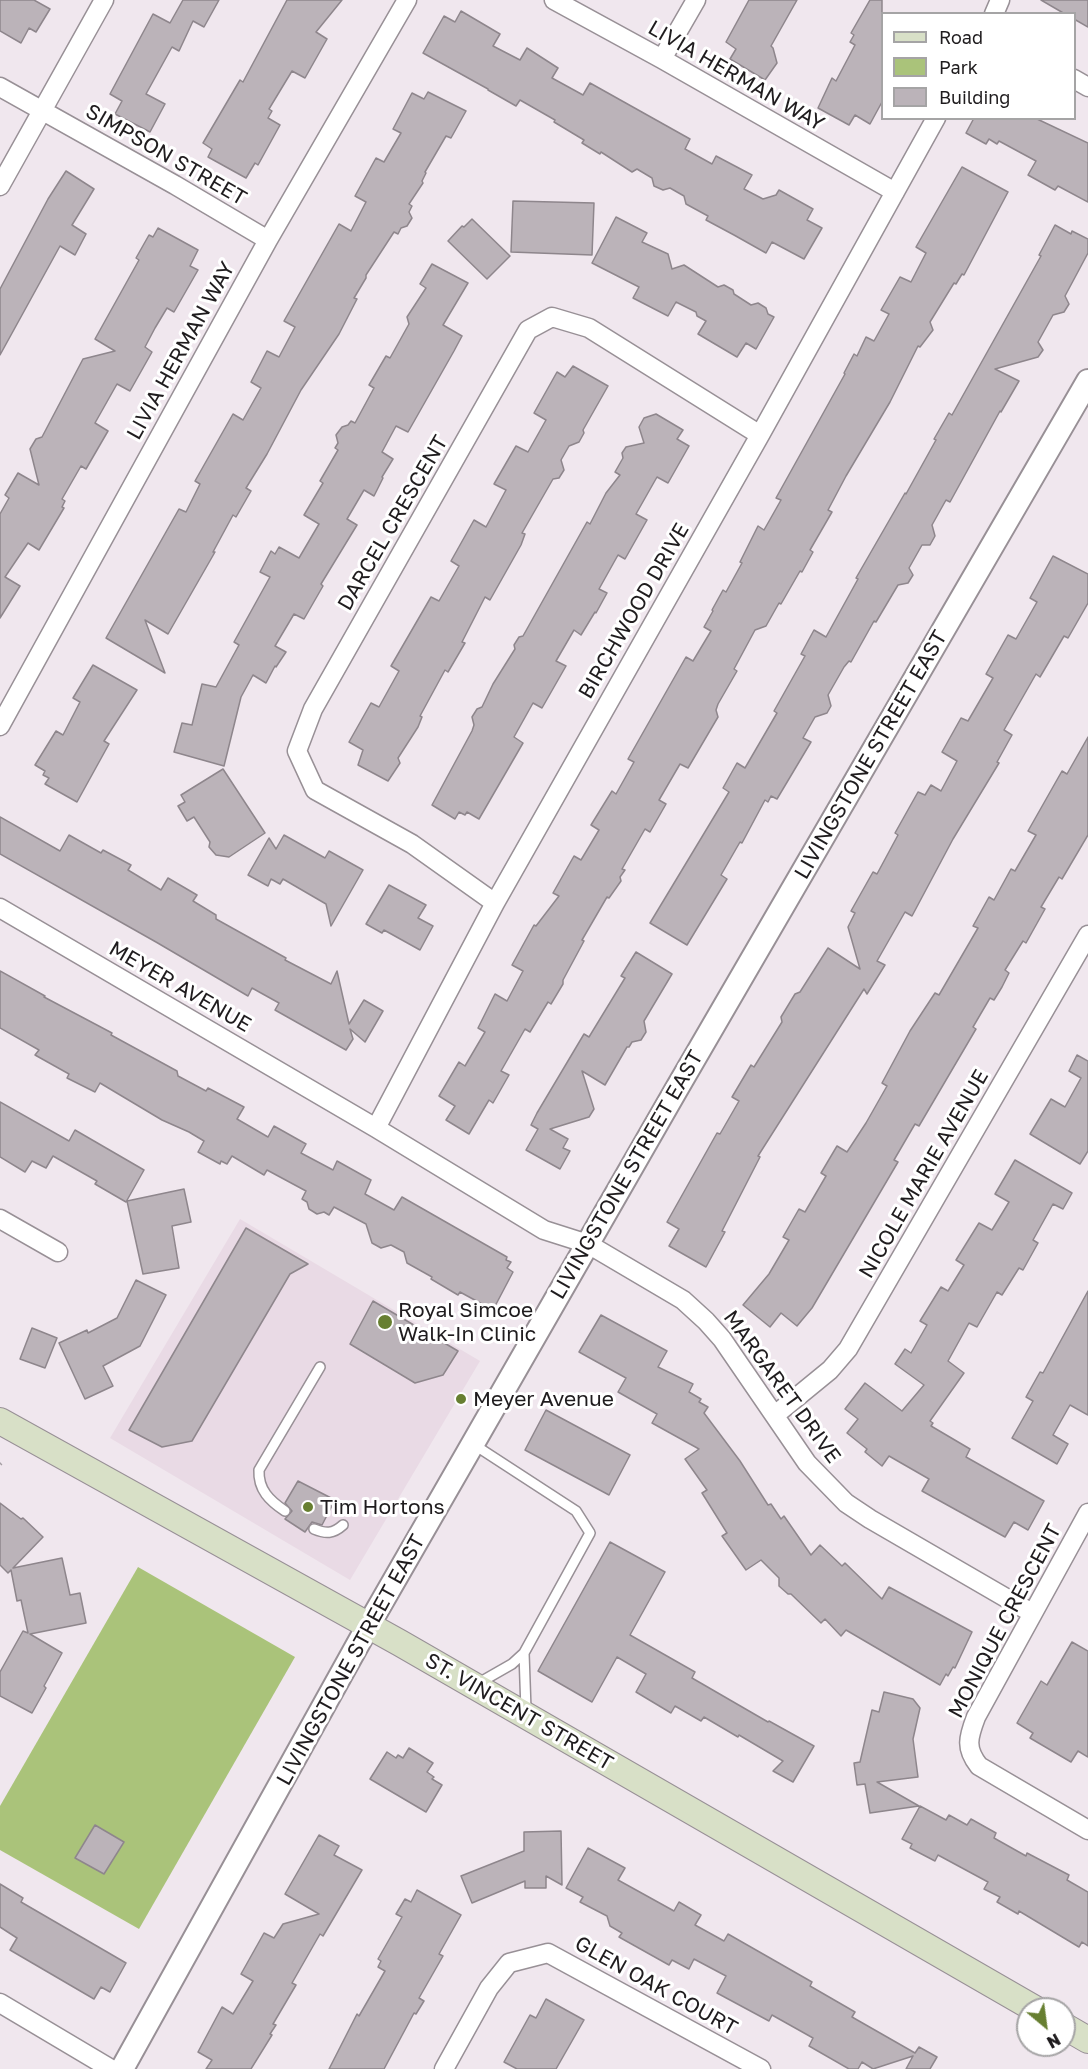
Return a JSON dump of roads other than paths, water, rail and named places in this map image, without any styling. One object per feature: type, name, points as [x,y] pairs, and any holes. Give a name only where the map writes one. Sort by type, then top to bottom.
[{"type":"main road","name":"ST. VINCENT STREET","points":[[0,1421],[369,1626],[1016,1998]]},
{"type":"street","points":[[0,186],[104,0]]},
{"type":"street","name":"LIVIA HERMAN WAY","points":[[0,726],[268,240],[407,0]]},
{"type":"street","name":"LIVIA HERMAN WAY","points":[[554,0],[895,192]]},
{"type":"street","points":[[662,59],[696,0]]},
{"type":"street","name":"SIMPSON STREET","points":[[0,87],[268,240]]},
{"type":"street","name":"BIRCHWOOD DRIVE","points":[[376,1128],[495,903],[760,435],[935,120]]},
{"type":"street","name":"DARCEL CRESCENT","points":[[495,903],[412,844],[315,790],[297,751],[313,709],[324,688],[528,330],[552,317],[589,328],[760,435]]},
{"type":"street","name":"LIVINGSTONE STREET EAST","points":[[122,2069],[473,1444],[1088,381]]},
{"type":"street","name":"MEYER AVENUE","points":[[0,908],[376,1128],[544,1230],[588,1244]]},
{"type":"street","name":"NICOLE MARIE AVENUE","points":[[775,1416],[830,1370],[848,1349],[1088,935]]},
{"type":"street","points":[[0,1219],[58,1252]]},
{"type":"street","name":"MARGARET DRIVE","points":[[588,1244],[661,1286],[695,1310],[722,1339],[807,1463],[846,1503],[1032,1613]]},
{"type":"street","name":"MONIQUE CRESCENT","points":[[1088,1513],[976,1717],[969,1735],[969,1754],[979,1766],[992,1776],[1088,1830]]},
{"type":"street","name":"GLEN OAK COURT","points":[[444,2069],[489,1988],[509,1963],[548,1953],[761,2069]]},
{"type":"street","points":[[0,2003],[111,2069]]},
{"type":"lane","points":[[285,1511],[271,1502],[265,1494],[259,1479],[259,1470],[321,1367]]},
{"type":"lane","points":[[473,1444],[576,1511],[590,1533],[524,1653],[512,1664],[473,1686]]},
{"type":"lane","points":[[314,1529],[324,1533],[336,1532],[343,1525]]},
{"type":"lane","points":[[524,1653],[526,1716]]},
{"type":"place","name":"Royal Simcoe Walk-In Clinic","points":[[385,1322]]},
{"type":"place","name":"Meyer Avenue","points":[[461,1399]]},
{"type":"place","name":"Tim Hortons","points":[[308,1507]]}]
